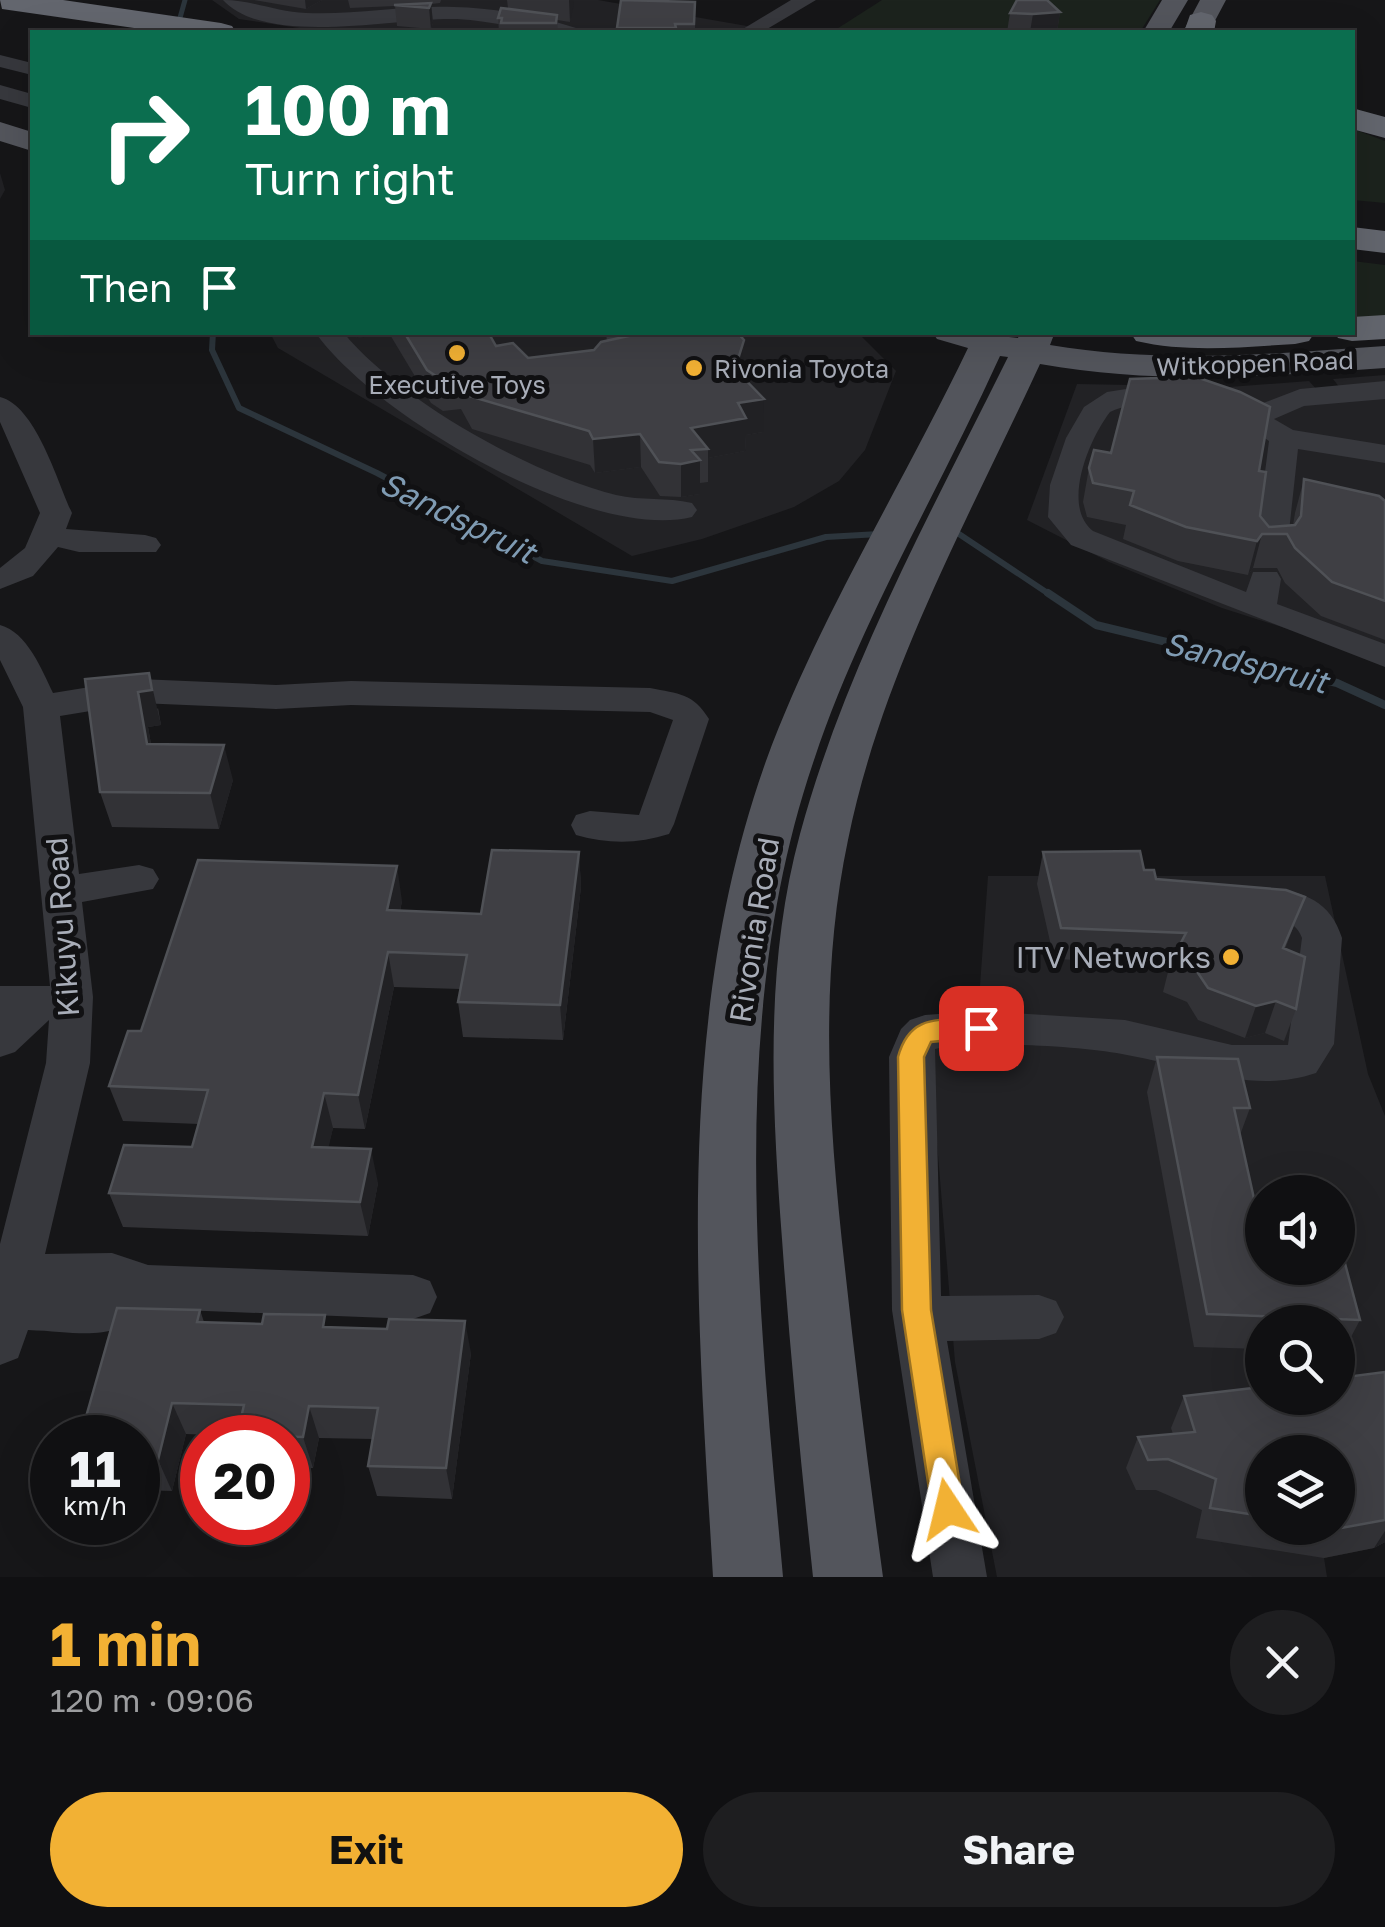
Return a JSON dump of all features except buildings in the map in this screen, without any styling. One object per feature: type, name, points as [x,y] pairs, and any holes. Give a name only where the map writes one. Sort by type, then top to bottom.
[{"type":"highway","points":[[1,1],[145,28],[183,30]]},
{"type":"highway","points":[[0,29],[30,32]]},
{"type":"highway","points":[[0,29],[30,38]]},
{"type":"highway","points":[[1355,119],[1385,128]]},
{"type":"highway","points":[[1355,214],[1385,218]]},
{"type":"highway","points":[[1355,238],[1385,242]]},
{"type":"highway","points":[[1355,257],[1385,260]]},
{"type":"highway","points":[[1355,329],[1385,327]]},
{"type":"highway","points":[[1135,348],[1239,335]]},
{"type":"main road","points":[[1157,30],[1176,0]]},
{"type":"main road","points":[[0,131],[30,141]]},
{"type":"main road","points":[[1096,335],[1135,348]]},
{"type":"main road","name":"Witkoppen Road","points":[[992,338],[1035,337],[1135,348],[1236,348],[1385,340]]},
{"type":"main road","name":"Rivonia Road","points":[[748,1577],[732,1352],[729,1215],[734,1056],[750,922],[774,813],[808,708],[886,593],[964,491],[1035,337]]},
{"type":"main road","name":"Rivonia Road","points":[[848,1577],[828,1418],[806,1176],[800,1002],[809,912],[837,795],[864,709],[886,593],[921,480],[992,338]]},
{"type":"main road","points":[[1009,398],[1048,374],[1135,348]]},
{"type":"main road","name":"Witkoppen Road","points":[[1135,348],[1218,368],[1385,357]]},
{"type":"main road","points":[[713,1577],[726,1542],[729,1512],[732,1352]]},
{"type":"street","points":[[233,0],[260,14],[310,19],[492,8],[563,30]]},
{"type":"street","points":[[752,30],[806,0]]},
{"type":"street","points":[[0,61],[30,68]]},
{"type":"street","points":[[0,75],[30,82]]},
{"type":"street","points":[[0,92],[30,100]]},
{"type":"street","points":[[330,335],[344,352],[387,388],[455,434],[578,493],[632,496],[681,510]]},
{"type":"street","points":[[1255,418],[1288,399],[1385,390]]},
{"type":"street","points":[[1385,454],[1284,438],[1255,418],[1209,405],[1159,398],[1107,402],[1090,417],[1061,504],[1070,530],[1082,538],[1265,579],[1385,656]]},
{"type":"street","points":[[0,406],[16,421],[56,513],[48,535],[24,569],[0,580]]},
{"type":"street","points":[[1265,579],[1280,499],[1284,438]]},
{"type":"street","points":[[48,535],[79,542],[145,545]]},
{"type":"street","name":"Kikuyu Road","points":[[0,636],[24,667],[41,707],[62,890],[36,1002],[68,1063],[11,1281]]},
{"type":"street","points":[[41,707],[139,692],[650,700],[682,706],[691,719],[655,824],[640,829],[590,825]]},
{"type":"street","points":[[62,890],[139,879]]},
{"type":"street","points":[[960,1577],[918,1318],[910,1131],[911,1057],[916,1041],[932,1030],[981,1028],[1126,1037],[1190,1055],[1259,1066],[1301,1061],[1312,1044],[1320,924],[1305,911],[1279,903],[1211,899]]},
{"type":"street","points":[[0,1040],[36,1002]]},
{"type":"street","points":[[11,1281],[114,1311],[148,1287],[413,1296]]},
{"type":"street","points":[[918,1318],[1039,1317]]},
{"type":"shaded area","points":[[212,0],[598,0],[769,30],[313,30],[239,19]]},
{"type":"shaded area","points":[[882,0],[1160,0],[1141,30],[835,30]]},
{"type":"shaded area","points":[[1355,130],[1385,141],[1385,203],[1355,200]]},
{"type":"shaded area","points":[[1355,261],[1385,265],[1385,318],[1355,320]]},
{"type":"shaded area","points":[[271,335],[860,335],[896,371],[865,450],[839,481],[794,507],[702,539],[632,556],[278,348]]},
{"type":"shaded area","points":[[1385,375],[1385,660],[1222,608],[1109,562],[1027,520],[1077,384],[1229,387],[1309,381],[1318,391],[1340,388],[1333,379]]},
{"type":"shaded area","points":[[988,876],[1325,876],[1368,1074],[1385,1116],[1385,1542],[1374,1548],[1324,1558],[1327,1577],[997,1577],[955,1362],[928,1033],[978,1013]]},
{"type":"waterway","name":"Sandspruit","points":[[177,30],[185,0]]},
{"type":"waterway","name":"Sandspruit","points":[[213,335],[212,350],[239,408],[377,473],[542,561],[672,581],[826,537],[879,534]]},
{"type":"waterway","name":"Sandspruit","points":[[953,530],[1052,596]]},
{"type":"waterway","name":"Sandspruit","points":[[1048,593],[1096,625],[1337,683],[1385,705]]},
{"type":"place","name":"Executive Toys","points":[[457,353]]},
{"type":"place","name":"Rivonia Toyota","points":[[694,368]]},
{"type":"place","name":"ITV Networks","points":[[1231,957]]},
{"type":"route","points":[[948,1509],[916,1310],[911,1057],[916,1041],[925,1032],[981,1028]]}]
